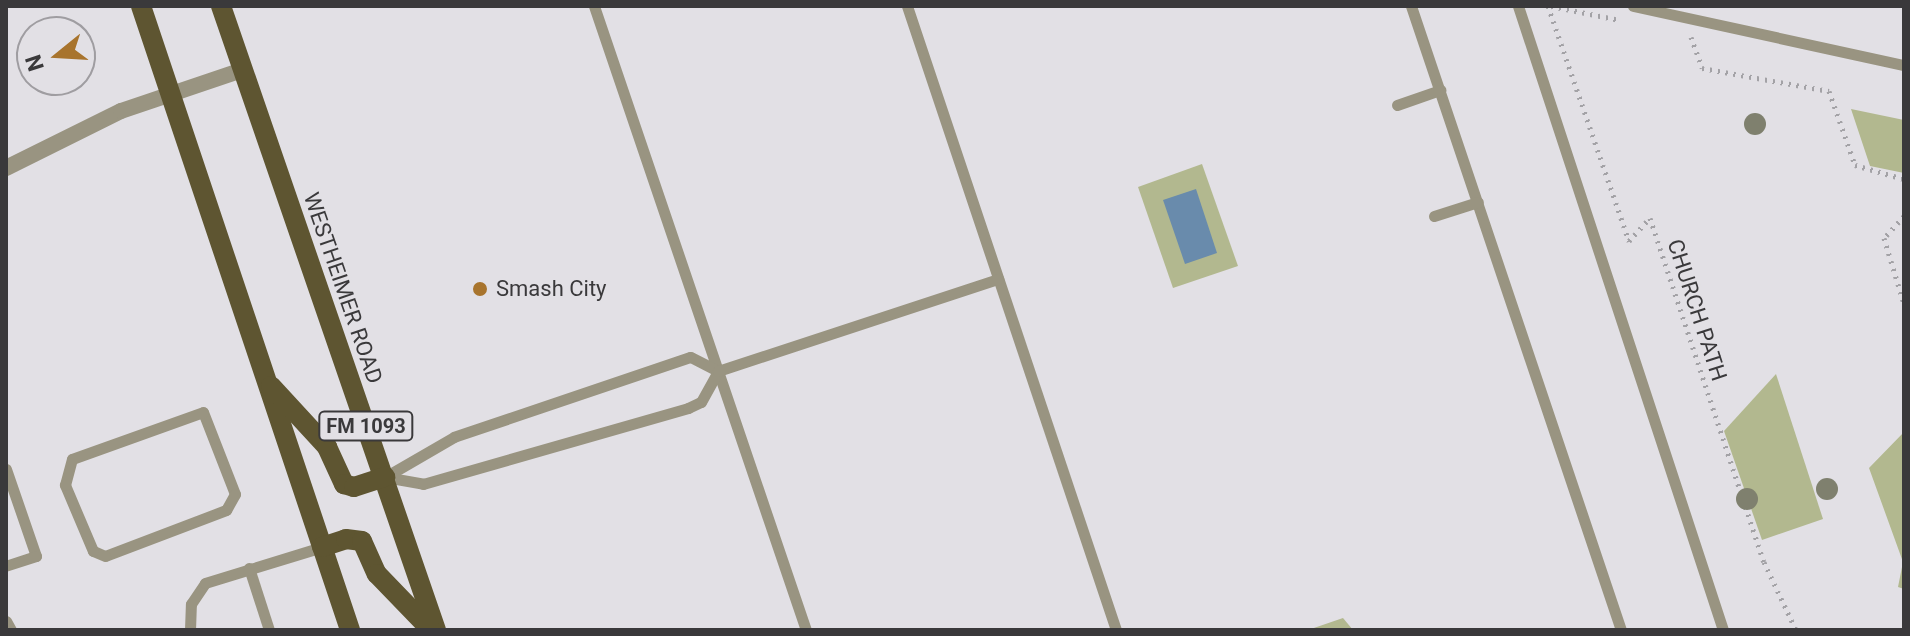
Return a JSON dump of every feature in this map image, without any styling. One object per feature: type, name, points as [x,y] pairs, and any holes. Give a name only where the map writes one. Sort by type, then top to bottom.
[{"type":"main road","name":"FM 1093","points":[[141,6],[350,630]]},
{"type":"main road","name":"WESTHEIMER ROAD","points":[[221,6],[385,477],[434,630]]},
{"type":"main road","points":[[266,380],[327,447],[344,484],[354,487],[385,477]]},
{"type":"main road","points":[[322,547],[346,539],[362,541],[377,574],[434,630]]},
{"type":"street","points":[[6,168],[90,124],[242,70]]},
{"type":"lane","points":[[594,6],[806,630]]},
{"type":"lane","points":[[907,6],[1116,630]]},
{"type":"lane","points":[[1411,6],[1621,630]]},
{"type":"lane","points":[[1518,6],[1723,630]]},
{"type":"lane","points":[[1633,6],[1904,65]]},
{"type":"lane","points":[[1397,105],[1440,90]]},
{"type":"lane","points":[[1434,216],[1478,202]]},
{"type":"lane","points":[[385,477],[423,484],[688,408],[701,402],[718,371],[998,279]]},
{"type":"lane","points":[[385,477],[454,437],[690,357],[718,371]]},
{"type":"lane","points":[[203,412],[235,494],[226,510],[105,556],[85,541],[65,485],[65,472],[79,453],[203,412]]},
{"type":"lane","points":[[6,469],[36,556],[6,566]]},
{"type":"lane","points":[[190,630],[191,604],[205,583],[322,547]]},
{"type":"lane","points":[[249,568],[269,630]]},
{"type":"lane","points":[[6,621],[11,630]]},
{"type":"path","name":"CHURCH PATH","points":[[1549,6],[1628,22]]},
{"type":"path","name":"CHURCH PATH","points":[[1549,6],[1629,241],[1650,218],[1764,562],[1796,630]]},
{"type":"path","points":[[1690,34],[1702,68],[1829,91],[1855,165],[1904,179]]},
{"type":"path","points":[[1904,216],[1884,238],[1904,304]]},
{"type":"green space","points":[[1851,109],[1904,120],[1904,173],[1870,166]]},
{"type":"green space","points":[[1202,164],[1238,266],[1173,288],[1138,187]]},
{"type":"green space","points":[[1776,374],[1823,519],[1762,540],[1724,431]]},
{"type":"green space","points":[[1904,432],[1904,589],[1898,587],[1903,562],[1869,468]]},
{"type":"green space","points":[[1343,618],[1353,630],[1308,630]]},
{"type":"water","points":[[1196,189],[1217,253],[1185,264],[1163,200]]},
{"type":"place","name":"Smash City","points":[[480,289]]}]
